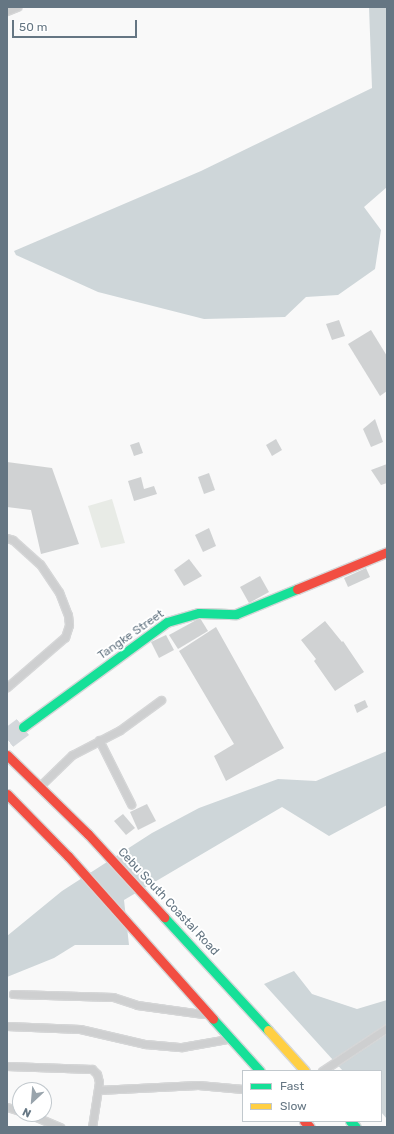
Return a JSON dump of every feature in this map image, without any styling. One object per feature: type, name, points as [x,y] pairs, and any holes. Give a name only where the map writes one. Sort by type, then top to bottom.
[{"type":"main road","name":"Tangke Street","points":[[23,727],[167,622],[199,613],[236,614],[387,552]]},
{"type":"main road","name":"Cebu South Coastal Road","points":[[7,755],[88,834],[304,1070]]},
{"type":"main road","points":[[7,794],[68,856],[259,1070]]},
{"type":"lane","points":[[7,11],[17,7]]},
{"type":"lane","points":[[7,538],[13,540],[40,564],[59,592],[68,615],[69,625],[65,637],[7,687]]},
{"type":"lane","points":[[39,786],[72,755],[98,740],[120,730],[161,700]]},
{"type":"lane","points":[[98,740],[131,804]]},
{"type":"lane","points":[[12,994],[113,997],[137,1005],[209,1015]]},
{"type":"lane","points":[[7,1026],[80,1029],[145,1044],[182,1047],[232,1038]]},
{"type":"lane","points":[[324,1070],[387,1028]]},
{"type":"lane","points":[[7,1066],[84,1067],[92,1069],[97,1074],[98,1090],[92,1127]]},
{"type":"lane","points":[[98,1090],[198,1085],[242,1089]]},
{"type":"lane","points":[[48,1122],[60,1127]]},
{"type":"shaded area","points":[[369,7],[387,7],[387,187],[364,207],[381,230],[375,269],[338,295],[306,297],[285,317],[204,319],[98,292],[16,255],[14,251],[201,171],[372,88]]},
{"type":"shaded area","points":[[112,499],[125,543],[101,548],[88,506]]},
{"type":"shaded area","points":[[387,751],[387,805],[329,836],[282,807],[124,900],[129,945],[75,945],[54,958],[7,977],[7,936],[62,891],[152,833],[199,808],[278,779],[316,781]]},
{"type":"shaded area","points":[[294,971],[312,994],[357,1009],[387,1000],[387,1119],[382,1113],[382,1070],[342,1070],[264,984]]},
{"type":"building","points":[[339,320],[345,336],[332,340],[326,324]]},
{"type":"building","points":[[371,330],[387,356],[387,391],[380,396],[348,344]]},
{"type":"building","points":[[375,419],[383,442],[371,447],[363,429]]},
{"type":"building","points":[[276,439],[282,450],[272,456],[266,445]]},
{"type":"building","points":[[139,442],[143,453],[134,456],[130,445]]},
{"type":"building","points":[[7,462],[52,468],[79,544],[41,554],[31,510],[7,507]]},
{"type":"building","points":[[387,464],[387,483],[381,485],[371,470]]},
{"type":"building","points":[[209,473],[215,490],[204,494],[198,477]]},
{"type":"building","points":[[141,477],[144,489],[154,486],[157,494],[134,501],[128,481]]},
{"type":"building","points":[[209,528],[216,546],[203,552],[195,535]]},
{"type":"building","points":[[189,559],[202,576],[184,586],[174,570]]},
{"type":"building","points":[[366,568],[370,577],[348,587],[344,578]]},
{"type":"building","points":[[260,576],[269,592],[249,603],[240,587]]},
{"type":"building","points":[[200,618],[208,631],[178,649],[169,635]]},
{"type":"building","points":[[325,621],[342,642],[343,641],[364,672],[335,691],[314,661],[316,659],[301,640]]},
{"type":"building","points":[[216,627],[284,748],[226,781],[214,756],[234,744],[179,651]]},
{"type":"building","points":[[166,635],[174,650],[159,658],[151,642]]},
{"type":"building","points":[[365,700],[368,707],[357,713],[354,705]]},
{"type":"building","points":[[147,804],[156,821],[138,830],[130,812]]},
{"type":"building","points":[[123,814],[135,828],[126,835],[114,821]]},
{"type":"tunnel","points":[[7,739],[23,727]]},
{"type":"traffic: fast","points":[[23,727],[167,622],[199,613],[236,614],[297,589]]},
{"type":"traffic: fast","points":[[164,917],[268,1030]]},
{"type":"traffic: fast","points":[[213,1019],[259,1070]]},
{"type":"traffic: fast","points":[[351,1122],[356,1127]]},
{"type":"traffic: slow","points":[[268,1030],[304,1070]]},
{"type":"traffic: jam","points":[[297,589],[387,552]]},
{"type":"traffic: jam","points":[[7,755],[88,834],[164,917]]},
{"type":"traffic: jam","points":[[7,794],[68,856],[213,1019]]},
{"type":"traffic: jam","points":[[305,1122],[310,1127]]}]
